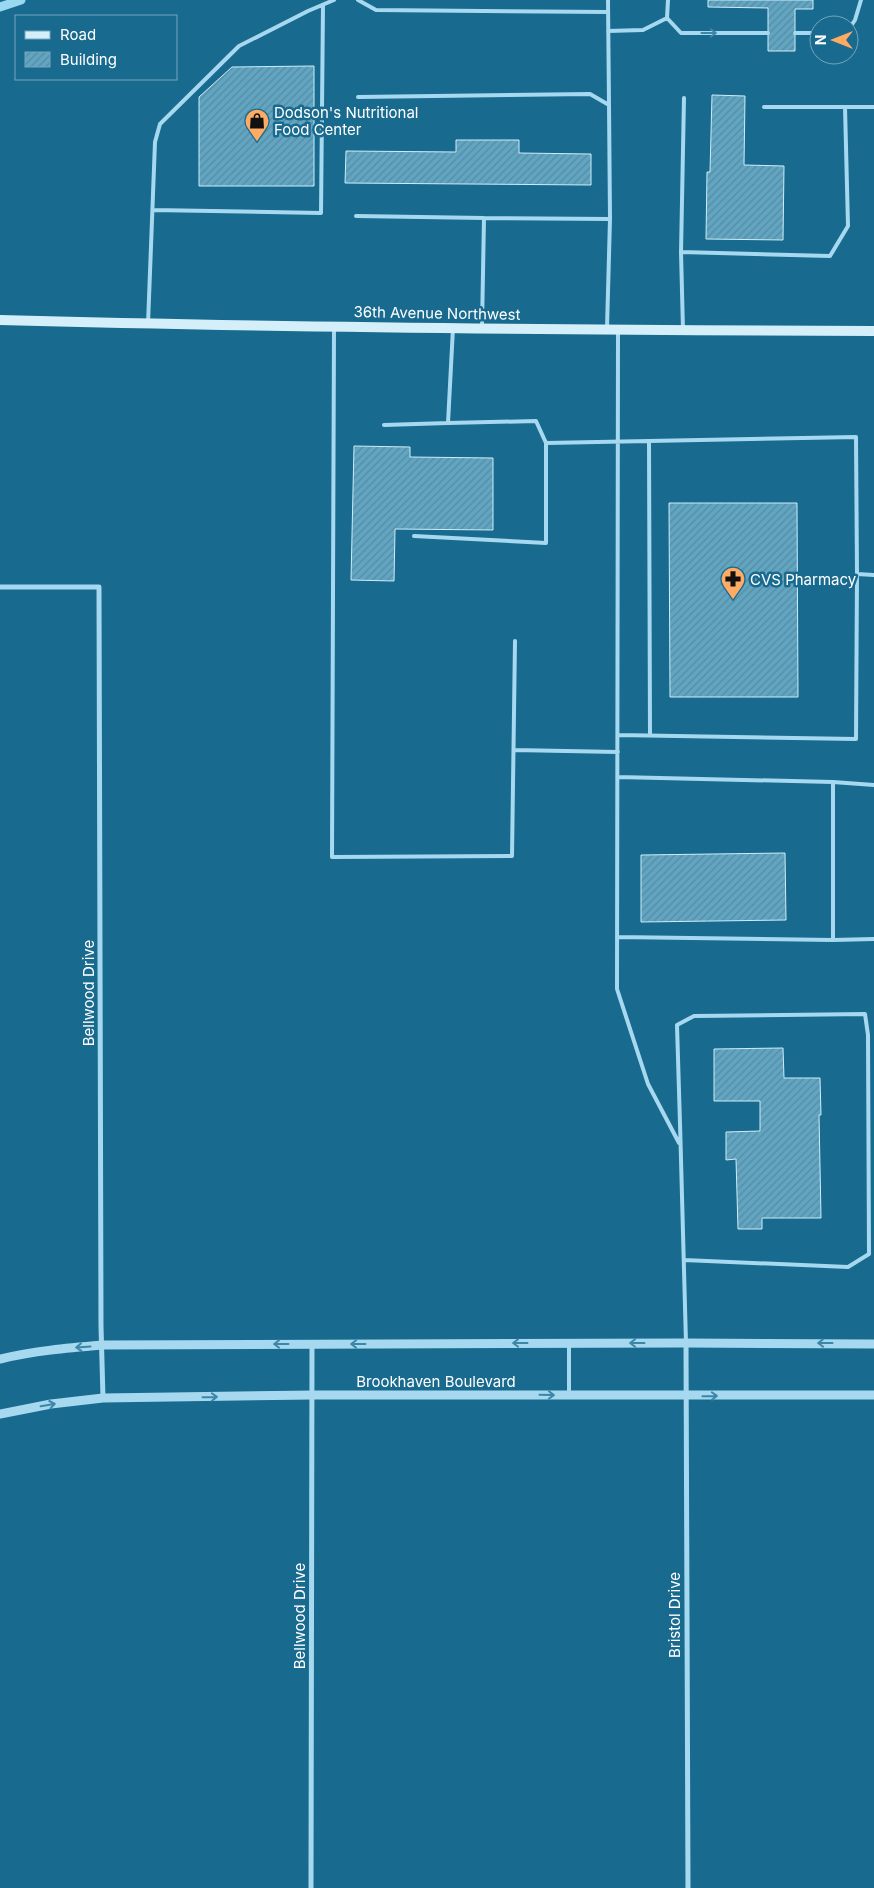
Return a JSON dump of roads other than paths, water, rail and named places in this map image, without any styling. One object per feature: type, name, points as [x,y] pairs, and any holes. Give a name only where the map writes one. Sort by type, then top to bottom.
[{"type":"main road","name":"36th Avenue Northwest","points":[[0,320],[482,329],[874,331]]},
{"type":"street","name":"Bellwood Drive","points":[[0,587],[99,587],[103,1398]]},
{"type":"street","name":"Bristol Drive","points":[[686,1343],[688,1888]]},
{"type":"street","name":"Bellwood Drive","points":[[311,1888],[312,1344]]},
{"type":"street","points":[[0,1359],[50,1350],[102,1345],[874,1344]]},
{"type":"street","name":"Brookhaven Boulevard","points":[[0,1414],[51,1404],[103,1398],[312,1395],[874,1395]]},
{"type":"lane","points":[[148,324],[155,142],[160,124],[239,46],[308,10],[334,0]]},
{"type":"lane","points":[[358,0],[376,10],[608,12]]},
{"type":"lane","points":[[608,0],[610,219],[618,442],[617,989],[648,1084],[680,1145]]},
{"type":"lane","points":[[668,0],[667,18],[680,34],[768,34]]},
{"type":"lane","points":[[856,15],[861,0]]},
{"type":"lane","points":[[153,210],[321,213],[323,5]]},
{"type":"lane","points":[[608,31],[643,30],[667,18]]},
{"type":"lane","points":[[795,34],[809,33]]},
{"type":"lane","points":[[358,97],[590,94],[609,105]]},
{"type":"lane","points":[[683,330],[684,98]]},
{"type":"lane","points":[[764,107],[874,107]]},
{"type":"lane","points":[[682,252],[830,256],[848,226],[845,107]]},
{"type":"lane","points":[[356,216],[610,219]]},
{"type":"lane","points":[[482,329],[484,218]]},
{"type":"lane","points":[[334,327],[332,857],[512,856],[515,641]]},
{"type":"lane","points":[[448,423],[453,328]]},
{"type":"lane","points":[[384,425],[536,421],[546,443],[546,543],[414,536]]},
{"type":"lane","points":[[546,443],[856,437],[856,739],[618,734]]},
{"type":"lane","points":[[649,441],[650,735]]},
{"type":"lane","points":[[857,574],[874,575]]},
{"type":"lane","points":[[514,750],[618,752]]},
{"type":"lane","points":[[618,777],[833,782],[874,785]]},
{"type":"lane","points":[[833,782],[833,940]]},
{"type":"lane","points":[[617,937],[874,939]]},
{"type":"lane","points":[[684,1260],[848,1267],[869,1254],[868,1035],[865,1014],[694,1016],[677,1025],[686,1343]]},
{"type":"lane","points":[[868,1035],[874,1035]]},
{"type":"lane","points":[[569,1343],[569,1396]]},
{"type":"waterway","points":[[0,7],[21,0]]},
{"type":"place","name":"Dodson's Nutritional Food Center","points":[[257,142]]},
{"type":"place","name":"CVS Pharmacy","points":[[733,600]]}]
